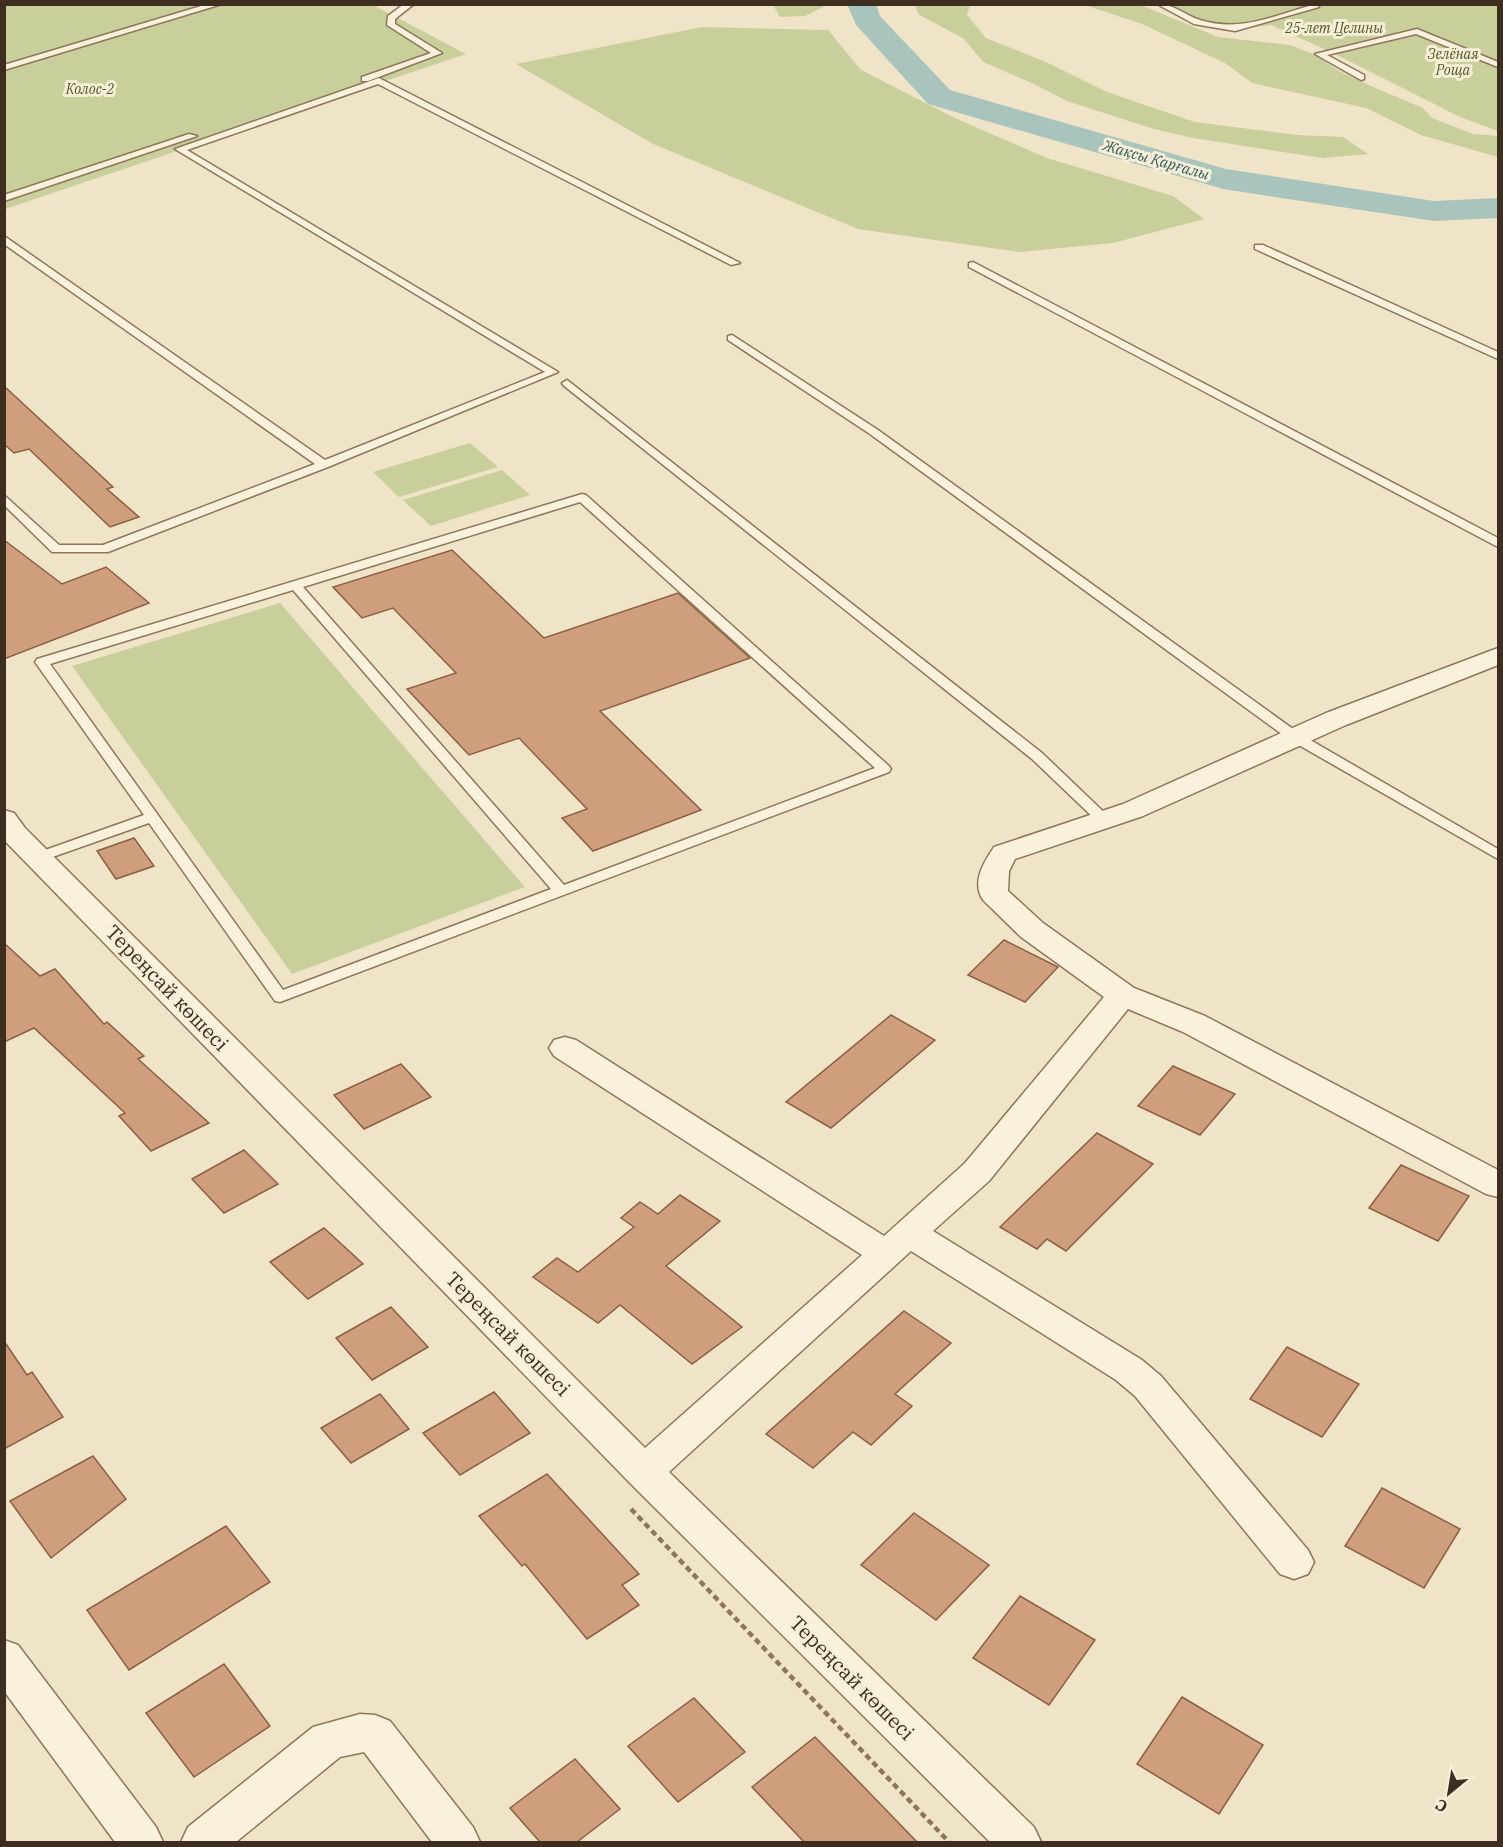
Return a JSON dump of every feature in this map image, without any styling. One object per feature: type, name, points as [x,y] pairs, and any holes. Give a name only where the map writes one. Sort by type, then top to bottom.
[{"type":"street","points":[[1498,656],[1295,737],[1133,810],[1004,853],[994,871],[993,893],[1032,930],[1123,995],[1194,1024],[1476,1176],[1498,1185]]},
{"type":"street","name":"Тереңсай көшесі","points":[[7,829],[39,857],[644,1472],[1019,1842]]},
{"type":"street","points":[[644,1472],[977,1172],[1123,995]]},
{"type":"street","points":[[565,1048],[897,1243],[1129,1370],[1148,1386],[1294,1562]]},
{"type":"street","points":[[4,1658],[141,1842]]},
{"type":"street","points":[[202,1842],[328,1741],[360,1733],[375,1734],[458,1842]]},
{"type":"lane","points":[[4,68],[218,4]]},
{"type":"lane","points":[[4,198],[434,55],[438,52],[435,49],[391,25],[391,18],[410,4]]},
{"type":"lane","points":[[1161,4],[1197,22],[1235,29],[1315,7],[1311,4]]},
{"type":"lane","points":[[1361,77],[1319,54],[1417,31],[1498,65]]},
{"type":"lane","points":[[4,207],[379,81],[735,263]]},
{"type":"lane","points":[[4,498],[56,549],[104,549],[324,465],[553,372],[180,149]]},
{"type":"lane","points":[[4,238],[324,465]]},
{"type":"lane","points":[[1258,247],[1498,356]]},
{"type":"lane","points":[[973,265],[1498,543]]},
{"type":"lane","points":[[732,338],[874,432],[1295,737],[1498,855]]},
{"type":"lane","points":[[567,383],[1037,756],[1104,820]]},
{"type":"lane","points":[[582,498],[884,770],[280,997],[42,662],[295,585],[582,498]]},
{"type":"lane","points":[[295,585],[561,891]]},
{"type":"lane","points":[[39,857],[153,817]]},
{"type":"green space","name":"Колос-2","points":[[4,5],[373,5],[466,54],[5,209]]},
{"type":"green space","points":[[773,5],[827,5],[805,16],[780,17]]},
{"type":"green space","points":[[915,5],[970,5],[967,15],[986,38],[1046,62],[1107,92],[1195,122],[1298,135],[1343,137],[1368,154],[1322,158],[1193,138],[1154,129],[1067,101],[983,62],[964,39],[918,14]]},
{"type":"green space","points":[[1085,5],[1143,6],[1218,37],[1290,45],[1313,54],[1339,71],[1423,108],[1432,118],[1473,134],[1498,136],[1498,157],[1421,135],[1366,108],[1252,83],[1225,63],[1142,24]]},
{"type":"green space","name":"Зелёная Роща","points":[[1169,5],[1498,5],[1498,131],[1460,117],[1333,53],[1271,25],[1224,31]]},
{"type":"green space","points":[[702,27],[828,30],[861,70],[955,118],[1047,158],[1173,196],[1204,219],[1113,243],[1020,252],[858,229],[653,144],[516,64]]},
{"type":"green space","points":[[470,443],[498,467],[399,497],[373,472]]},
{"type":"green space","points":[[502,470],[530,495],[431,526],[403,500]]},
{"type":"green space","points":[[280,603],[525,887],[292,974],[72,666]]},
{"type":"building","points":[[4,386],[113,487],[107,489],[139,517],[110,527],[29,449],[14,453],[4,444]]},
{"type":"building","points":[[4,540],[62,584],[106,567],[149,603],[4,659]]},
{"type":"building","points":[[452,550],[544,638],[678,593],[750,658],[600,711],[701,810],[593,851],[562,818],[587,809],[519,738],[469,755],[407,689],[456,673],[393,608],[362,618],[333,587]]},
{"type":"building","points":[[134,838],[154,866],[116,879],[97,851]]},
{"type":"building","points":[[1004,940],[1058,967],[1025,1002],[968,975]]},
{"type":"building","points":[[4,943],[40,976],[55,969],[104,1024],[107,1022],[144,1056],[138,1059],[209,1123],[151,1151],[119,1116],[125,1113],[34,1028],[4,1042]]},
{"type":"building","points":[[891,1015],[935,1040],[831,1128],[786,1102]]},
{"type":"building","points":[[401,1064],[431,1097],[364,1129],[334,1095]]},
{"type":"building","points":[[1173,1066],[1235,1094],[1200,1135],[1138,1106]]},
{"type":"building","points":[[1097,1133],[1153,1164],[1066,1251],[1047,1239],[1037,1249],[1000,1227]]},
{"type":"building","points":[[244,1150],[278,1184],[224,1213],[192,1179]]},
{"type":"building","points":[[1401,1165],[1469,1196],[1438,1241],[1369,1208]]},
{"type":"building","points":[[680,1195],[720,1221],[666,1266],[742,1327],[692,1364],[620,1305],[598,1323],[533,1277],[557,1258],[578,1272],[634,1227],[621,1218],[640,1202],[658,1214]]},
{"type":"building","points":[[324,1228],[363,1264],[308,1299],[270,1262]]},
{"type":"building","points":[[391,1307],[428,1347],[372,1380],[336,1338]]},
{"type":"building","points":[[904,1311],[951,1343],[895,1394],[912,1406],[871,1445],[853,1432],[813,1468],[766,1434]]},
{"type":"building","points":[[4,1341],[27,1375],[32,1372],[63,1417],[4,1449]]},
{"type":"building","points":[[1287,1347],[1359,1384],[1322,1437],[1250,1399]]},
{"type":"building","points":[[494,1392],[530,1433],[460,1475],[423,1433]]},
{"type":"building","points":[[380,1394],[409,1429],[351,1463],[321,1428]]},
{"type":"building","points":[[93,1456],[126,1499],[51,1558],[10,1501]]},
{"type":"building","points":[[547,1474],[639,1574],[622,1585],[639,1605],[587,1639],[525,1564],[522,1566],[479,1516]]},
{"type":"building","points":[[1382,1488],[1460,1529],[1424,1588],[1345,1546]]},
{"type":"building","points":[[914,1513],[989,1565],[936,1620],[861,1565]]},
{"type":"building","points":[[226,1526],[270,1582],[129,1670],[87,1610]]},
{"type":"building","points":[[1020,1596],[1095,1640],[1049,1705],[973,1658]]},
{"type":"building","points":[[224,1664],[270,1726],[194,1777],[146,1713]]},
{"type":"building","points":[[1182,1697],[1263,1745],[1219,1814],[1137,1764]]},
{"type":"building","points":[[694,1698],[745,1752],[678,1802],[628,1746]]},
{"type":"building","points":[[815,1737],[917,1842],[804,1842],[752,1787]]},
{"type":"building","points":[[575,1759],[620,1809],[577,1842],[540,1842],[510,1808]]},
{"type":"waterway","name":"Жақсы Қарғалы","points":[[861,4],[866,19],[939,97],[1223,179],[1434,211],[1498,208]]},
{"type":"park label","name":"25-лет Целины","points":[[1334,28]]}]
